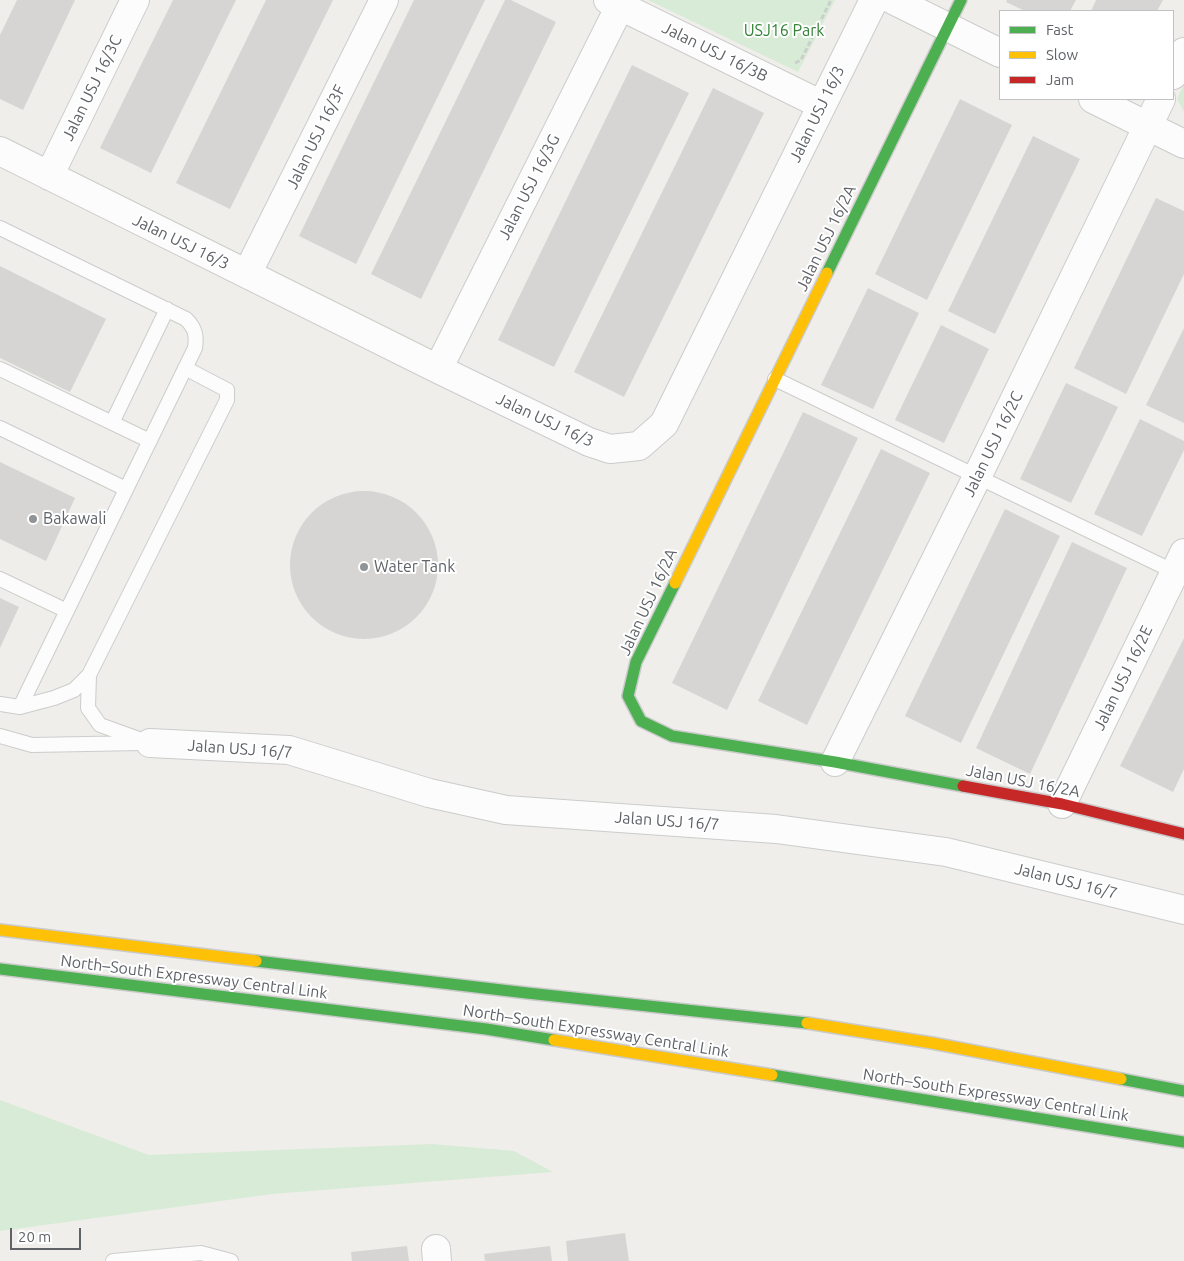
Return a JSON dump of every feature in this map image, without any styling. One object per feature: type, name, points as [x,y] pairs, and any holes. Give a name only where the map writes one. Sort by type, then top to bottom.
[{"type":"main road","name":"Jalan USJ 16/2A","points":[[961,0],[636,662],[628,696],[641,720],[672,736],[834,762],[1062,804],[1184,834]]},
{"type":"main road","name":"North–South Expressway Central Link","points":[[0,930],[507,991],[815,1024],[932,1043],[1184,1091]]},
{"type":"main road","name":"North–South Expressway Central Link","points":[[0,970],[486,1030],[1184,1142]]},
{"type":"street","name":"Jalan USJ 16/3C","points":[[49,176],[135,0]]},
{"type":"street","name":"Jalan USJ 16/3F","points":[[247,274],[384,0]]},
{"type":"street","name":"Jalan USJ 16/3","points":[[0,151],[589,442],[610,449],[639,446],[664,424],[874,0]]},
{"type":"street","points":[[892,0],[999,53]]},
{"type":"street","name":"Jalan USJ 16/3B","points":[[614,3],[822,105]]},
{"type":"street","name":"Jalan USJ 16/3G","points":[[438,369],[614,3]]},
{"type":"street","points":[[1174,73],[1184,52]]},
{"type":"street","points":[[1095,100],[1184,144]]},
{"type":"street","name":"Jalan USJ 16/2C","points":[[834,762],[977,476],[1161,100]]},
{"type":"street","name":"Jalan USJ 16/2E","points":[[1062,804],[1181,567]]},
{"type":"street","name":"Jalan USJ 16/7","points":[[150,743],[289,750],[428,793],[506,810],[776,829],[946,852],[1184,910]]},
{"type":"lane","points":[[0,228],[186,319],[192,326],[196,336],[196,348],[20,707]]},
{"type":"lane","points":[[112,423],[167,309]]},
{"type":"lane","points":[[0,704],[20,707],[54,698],[74,690],[89,676],[227,400],[227,390],[185,368]]},
{"type":"lane","points":[[0,369],[150,441]]},
{"type":"lane","points":[[775,379],[977,476],[1181,567]]},
{"type":"lane","points":[[0,428],[126,489]]},
{"type":"lane","points":[[0,579],[67,612]]},
{"type":"lane","points":[[89,676],[88,708],[100,725],[150,743]]},
{"type":"lane","points":[[0,736],[32,745],[150,743]]},
{"type":"lane","points":[[113,1261],[201,1253],[231,1261]]},
{"type":"path","points":[[787,62],[795,63],[802,60],[832,0]]},
{"type":"green space","name":"USJ16 Park","points":[[648,0],[835,0],[798,72]]},
{"type":"green space","points":[[1184,84],[1184,112],[1177,99]]},
{"type":"green space","points":[[0,1100],[149,1155],[432,1144],[514,1151],[553,1172],[272,1194],[0,1231]]},
{"type":"building","points":[[17,0],[75,0],[23,110],[0,99],[0,35]]},
{"type":"building","points":[[173,0],[236,0],[151,173],[100,148]]},
{"type":"building","points":[[266,0],[333,0],[230,209],[176,183]]},
{"type":"building","points":[[414,0],[485,0],[356,264],[299,236]]},
{"type":"building","points":[[505,0],[511,0],[556,22],[421,299],[371,274]]},
{"type":"building","points":[[1007,0],[1076,0],[1071,10],[1023,10],[1006,2]]},
{"type":"building","points":[[1096,0],[1163,0],[1158,10],[1091,10]]},
{"type":"building","points":[[632,65],[689,93],[554,367],[498,340]]},
{"type":"building","points":[[713,88],[764,113],[624,397],[574,372]]},
{"type":"building","points":[[960,99],[1012,125],[927,300],[875,274]]},
{"type":"building","points":[[1033,136],[1080,159],[995,334],[948,311]]},
{"type":"building","points":[[1156,198],[1184,211],[1184,274],[1126,394],[1074,368]]},
{"type":"building","points":[[0,266],[106,319],[70,392],[0,358]]},
{"type":"building","points":[[868,288],[919,313],[873,409],[821,385]]},
{"type":"building","points":[[941,325],[989,349],[944,443],[895,420]]},
{"type":"building","points":[[1184,328],[1184,423],[1146,405]]},
{"type":"building","points":[[1066,383],[1118,407],[1071,503],[1020,479]]},
{"type":"building","points":[[803,412],[858,438],[727,710],[672,683]]},
{"type":"building","points":[[1140,419],[1184,441],[1184,450],[1142,536],[1094,514]]},
{"type":"building","points":[[881,449],[930,473],[807,725],[758,701]]},
{"type":"building","name":"Bakawali","points":[[0,462],[75,498],[46,561],[0,539]]},
{"type":"building","name":"Water Tank","points":[[364,491],[392,497],[416,513],[432,537],[438,565],[432,593],[416,617],[392,633],[364,639],[336,633],[312,617],[296,593],[290,565],[296,537],[312,513],[336,497]]},
{"type":"building","points":[[1005,509],[1060,536],[961,743],[905,716]]},
{"type":"building","points":[[1072,542],[1127,568],[1030,774],[976,748]]},
{"type":"building","points":[[0,598],[19,607],[0,648]]},
{"type":"building","points":[[1184,638],[1184,769],[1173,792],[1120,766]]},
{"type":"building","points":[[625,1233],[629,1261],[568,1261],[566,1241]]},
{"type":"building","points":[[407,1246],[409,1261],[352,1261],[351,1252]]},
{"type":"building","points":[[550,1246],[552,1261],[485,1261],[484,1254]]},
{"type":"traffic: fast","points":[[827,273],[961,0]]},
{"type":"traffic: fast","points":[[675,583],[636,662],[628,696],[641,721],[672,736],[835,762],[963,786]]},
{"type":"traffic: fast","points":[[256,961],[807,1023]]},
{"type":"traffic: fast","points":[[0,969],[486,1029],[554,1040]]},
{"type":"traffic: fast","points":[[772,1075],[1184,1142]]},
{"type":"traffic: fast","points":[[1121,1079],[1184,1091]]},
{"type":"traffic: slow","points":[[675,583],[827,273]]},
{"type":"traffic: slow","points":[[0,930],[256,961]]},
{"type":"traffic: slow","points":[[807,1023],[932,1043],[1121,1079]]},
{"type":"traffic: slow","points":[[554,1040],[772,1075]]},
{"type":"traffic: jam","points":[[963,786],[1062,804],[1184,834]]},
{"type":"place","name":"Bakawali","points":[[33,519]]},
{"type":"place","name":"Water Tank","points":[[364,567]]}]
